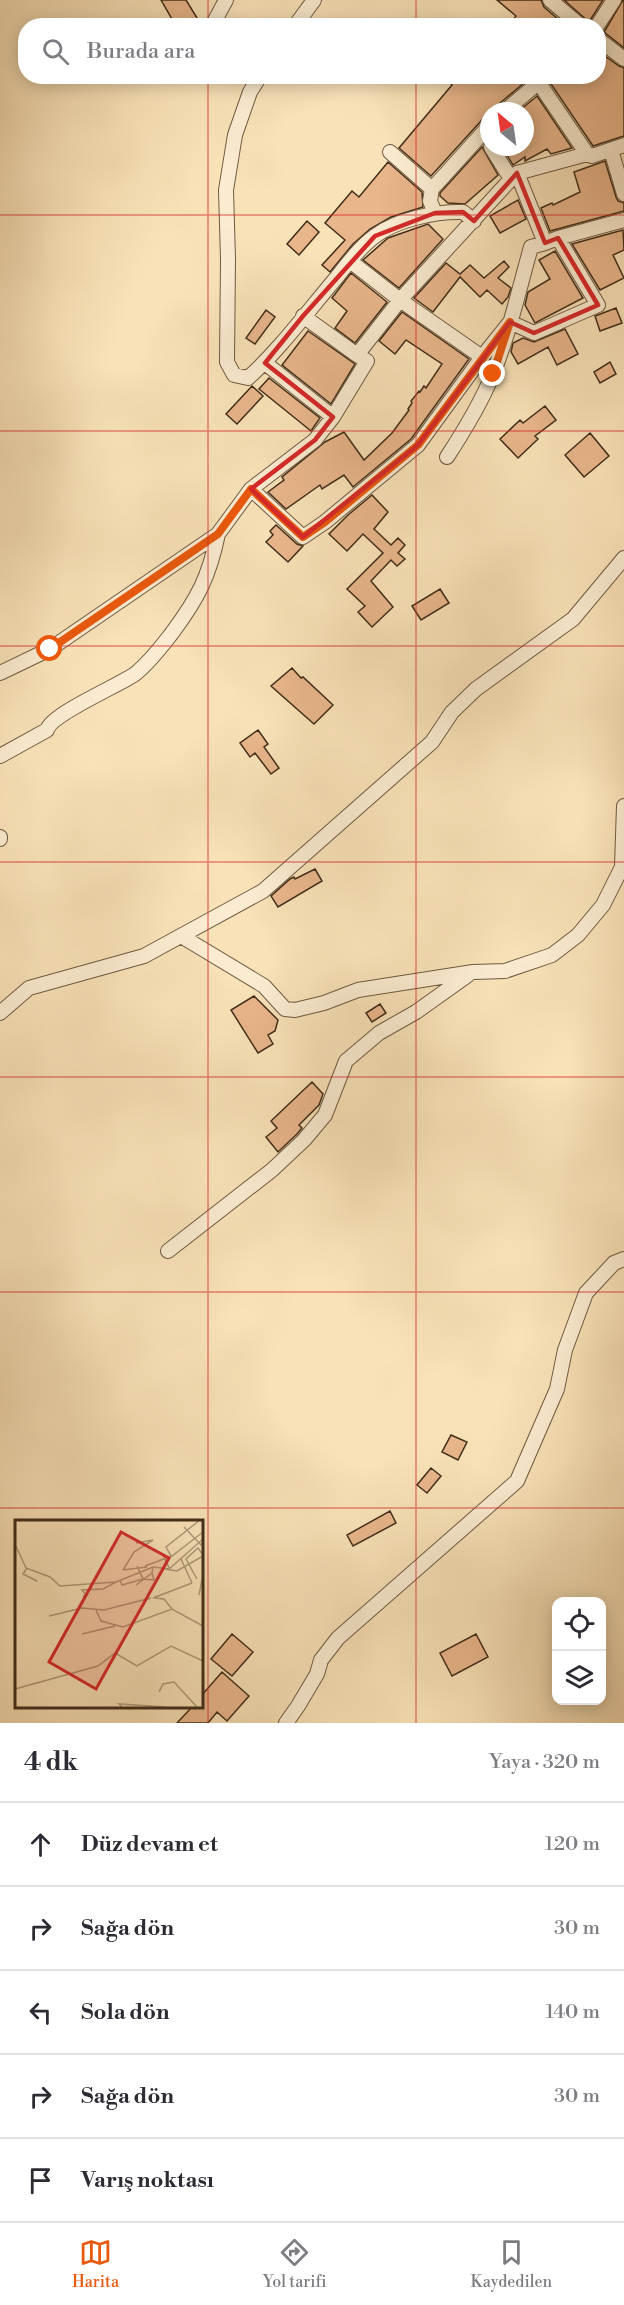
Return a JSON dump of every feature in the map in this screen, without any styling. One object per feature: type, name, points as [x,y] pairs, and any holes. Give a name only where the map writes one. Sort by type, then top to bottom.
[{"type":"street","points":[[216,18],[226,0]]},
{"type":"street","points":[[301,18],[314,0]]},
{"type":"street","points":[[550,0],[571,18]]},
{"type":"street","points":[[602,18],[614,0]]},
{"type":"street","points":[[606,45],[624,59]]},
{"type":"street","points":[[255,84],[235,135],[226,190],[227,362],[234,375],[248,378],[265,363],[350,261],[375,236],[408,221],[435,213],[463,212],[474,221]]},
{"type":"street","points":[[516,102],[537,84]]},
{"type":"street","points":[[544,84],[587,154]]},
{"type":"street","points":[[435,213],[430,201],[432,189],[480,144]]},
{"type":"street","points":[[357,355],[400,300],[514,176],[587,154],[592,156],[617,148],[624,194]]},
{"type":"street","points":[[390,152],[432,189]]},
{"type":"street","points":[[500,156],[552,240],[598,304],[534,333],[510,322]]},
{"type":"street","points":[[447,457],[471,420],[493,374],[531,247],[624,220]]},
{"type":"street","points":[[350,261],[400,300],[482,357]]},
{"type":"street","points":[[0,673],[50,649],[218,534],[251,489],[315,440],[333,417],[367,361],[303,316]]},
{"type":"street","points":[[251,489],[303,537],[325,522],[418,445],[510,322]]},
{"type":"street","points":[[265,363],[333,417]]},
{"type":"street","points":[[0,756],[47,730],[48,724],[63,714],[135,674],[155,655],[195,602],[212,564],[218,534]]},
{"type":"street","points":[[0,1013],[29,988],[144,956],[263,891],[377,793],[432,742],[452,712],[476,689],[573,619],[624,558]]},
{"type":"street","points":[[181,936],[264,986],[285,1009],[295,1010],[324,1004],[358,990],[473,972],[505,971],[552,955],[578,935],[603,905],[623,865],[624,806]]},
{"type":"street","points":[[168,1251],[272,1170],[304,1140],[325,1115],[346,1060],[379,1033],[416,1012],[473,972]]},
{"type":"street","points":[[286,1723],[317,1674],[321,1660],[338,1638],[517,1481],[557,1389],[566,1350],[586,1293],[614,1263],[624,1259]]},
{"type":"highlighted area","points":[[517,173],[545,243],[558,238],[598,305],[534,333],[510,322],[418,445],[303,537],[251,489],[315,440],[333,417],[265,363],[303,316],[375,236],[435,213],[463,212],[474,221]]},
{"type":"building","points":[[161,0],[186,0],[197,18],[171,18]]},
{"type":"building","points":[[497,0],[541,0],[544,7],[557,18],[514,18],[516,16]]},
{"type":"building","points":[[564,0],[603,0],[592,18],[584,18]]},
{"type":"building","points":[[624,0],[624,48],[606,34],[606,29]]},
{"type":"building","points":[[606,57],[624,68],[624,136],[593,146],[551,84],[606,84]]},
{"type":"building","points":[[451,84],[523,84],[501,102],[480,102],[480,122],[431,176],[399,148]]},
{"type":"building","points":[[537,96],[572,148],[551,154],[547,149],[525,161],[525,157],[513,165],[508,156],[534,156],[534,102],[530,102]]},
{"type":"building","points":[[480,149],[480,156],[487,156],[498,175],[465,204],[448,203],[440,196],[440,193]]},
{"type":"building","points":[[605,161],[616,197],[618,201],[624,203],[624,211],[550,231],[541,208],[580,192],[574,172]]},
{"type":"building","points":[[388,162],[422,192],[423,207],[391,217],[370,229],[353,244],[330,272],[322,265],[345,240],[325,223],[352,191],[359,197]]},
{"type":"building","points":[[518,200],[526,219],[500,233],[490,216]]},
{"type":"building","points":[[307,221],[319,232],[299,255],[287,244]]},
{"type":"building","points":[[428,224],[443,239],[399,288],[363,260],[388,238]]},
{"type":"building","points":[[623,230],[624,250],[613,255],[624,278],[600,290],[572,244]]},
{"type":"building","points":[[555,251],[583,298],[535,323],[525,305],[528,292],[550,279],[539,260]]},
{"type":"building","points":[[504,261],[509,267],[498,278],[511,288],[502,304],[487,290],[480,297],[460,277],[433,312],[414,298],[446,263],[460,274],[470,265],[484,278]]},
{"type":"building","points":[[351,273],[387,302],[355,343],[335,328],[347,311],[332,298]]},
{"type":"building","points":[[616,308],[622,323],[600,331],[595,316]]},
{"type":"building","points":[[266,310],[275,317],[255,344],[246,338]]},
{"type":"building","points":[[402,312],[469,359],[411,439],[353,487],[344,475],[322,489],[320,485],[286,509],[268,492],[284,480],[282,477],[325,442],[344,432],[364,460],[392,433],[409,410],[411,401],[424,386],[426,388],[442,364],[406,340],[395,354],[379,341]]},
{"type":"building","points":[[565,329],[578,354],[557,365],[548,347],[518,364],[511,352],[513,343],[523,338],[534,342]]},
{"type":"building","points":[[308,331],[355,364],[331,404],[282,365]]},
{"type":"building","points":[[610,362],[616,374],[600,383],[594,372]]},
{"type":"building","points":[[269,378],[320,418],[311,431],[259,389]]},
{"type":"building","points":[[252,386],[263,396],[237,424],[226,414]]},
{"type":"building","points":[[545,406],[556,420],[535,436],[538,439],[518,458],[500,439],[520,420],[523,423]]},
{"type":"building","points":[[590,433],[609,456],[584,477],[565,455]]},
{"type":"building","points":[[372,495],[388,512],[374,529],[391,545],[398,538],[405,545],[398,553],[405,559],[397,566],[391,560],[371,581],[393,607],[372,627],[358,612],[365,606],[347,589],[383,553],[363,534],[347,551],[329,534]]},
{"type":"building","points":[[276,525],[297,544],[303,546],[288,562],[266,542],[273,535],[270,531]]},
{"type":"building","points":[[440,589],[449,603],[421,620],[412,606]]},
{"type":"building","points":[[292,668],[333,705],[314,724],[271,686]]},
{"type":"building","points":[[258,730],[268,744],[264,747],[279,768],[271,774],[255,753],[250,757],[240,743]]},
{"type":"building","points":[[315,869],[322,881],[278,907],[271,896],[290,879],[294,877],[295,879]]},
{"type":"building","points":[[254,996],[278,1020],[275,1031],[268,1035],[273,1044],[258,1053],[231,1010]]},
{"type":"building","points":[[380,1004],[386,1013],[372,1022],[366,1013]]},
{"type":"building","points":[[312,1082],[323,1094],[319,1105],[299,1125],[302,1128],[297,1134],[278,1152],[266,1137],[277,1128],[271,1121]]},
{"type":"building","points":[[451,1435],[467,1442],[458,1460],[442,1452]]},
{"type":"building","points":[[431,1468],[441,1476],[427,1493],[417,1485]]},
{"type":"building","points":[[390,1511],[396,1523],[353,1546],[347,1535]]},
{"type":"building","points":[[232,1634],[253,1652],[232,1676],[211,1659]]},
{"type":"building","points":[[476,1634],[488,1657],[452,1676],[440,1653]]},
{"type":"building","points":[[222,1672],[249,1696],[227,1721],[217,1712],[208,1723],[177,1723],[191,1708],[202,1708],[202,1695]]},
{"type":"route","points":[[50,649],[218,534],[251,489],[303,537],[325,522],[418,445],[510,322],[493,374]]}]
